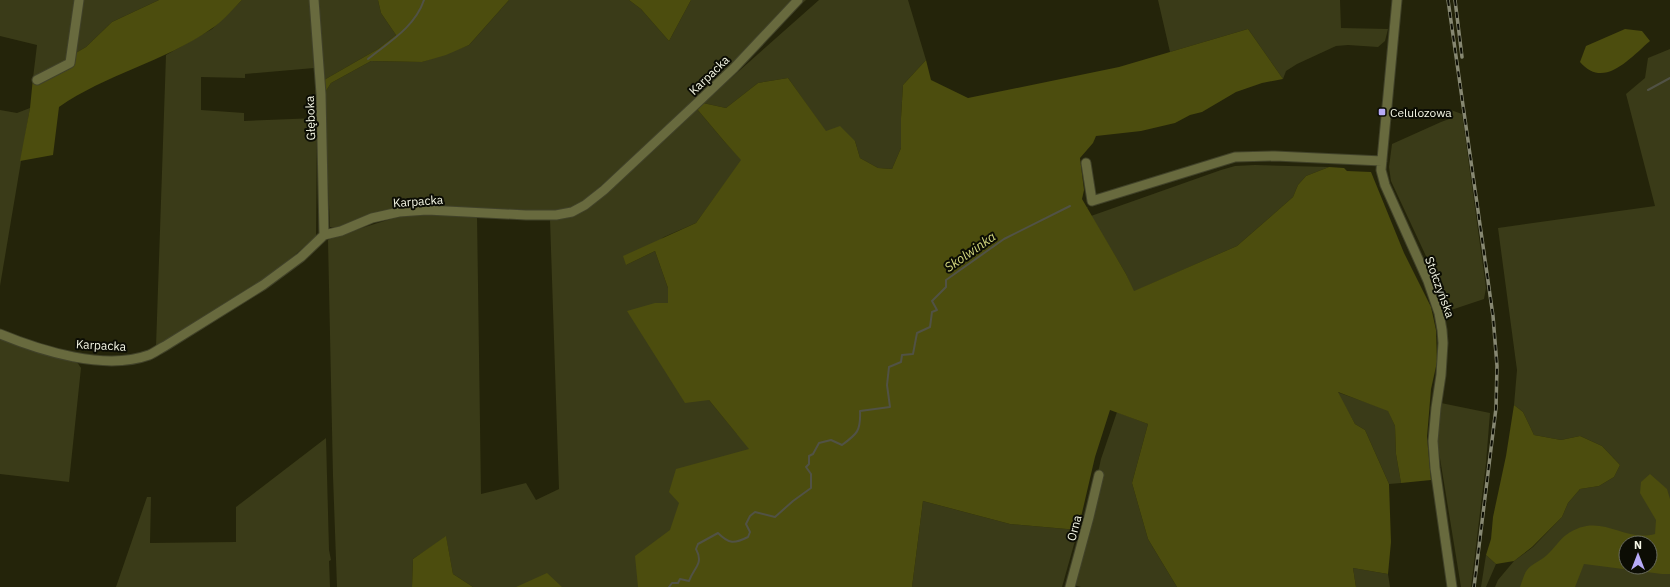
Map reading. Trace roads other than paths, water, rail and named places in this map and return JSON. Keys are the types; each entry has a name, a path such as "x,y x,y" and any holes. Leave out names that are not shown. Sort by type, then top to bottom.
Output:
{"street":[{"path":"37,80 70,63 79,0"},
{"name":"Głęboka","path":"314,0 321,94 324,235"},
{"name":"Karpacka","path":"0,334 42,350 75,357 108,360 132,359 149,355 263,285 301,257 324,235 341,231 372,218 399,212 427,210 454,210 526,215 556,215 572,212 585,205 604,190 645,150 696,104 734,68 798,0"},
{"name":"Stołczyńska","path":"1397,0 1382,174 1385,185 1428,281 1439,313 1442,330 1443,343 1441,375 1433,441 1435,468 1452,587"},
{"path":"1086,163 1092,201 1236,157 1275,156 1382,161"},
{"name":"Orna","path":"1070,587 1099,475"}],"waterway":[{"path":"368,59 393,40 408,26 420,10 424,0"},
{"name":"Skolwinka","path":"1648,90 1670,78"},
{"name":"Skolwinka","path":"669,587 672,583 678,583 680,579 689,581 699,562 696,549 698,544 718,533 725,539 732,542 748,537 750,532 746,524 750,516 755,512 775,517 811,488 811,474 806,467 809,464 809,456 813,454 819,443 831,440 842,445 855,435 859,428 860,411 890,407 887,385 889,367 901,362 902,355 913,354 917,333 930,327 932,312 937,310 932,301 946,287 946,280 1004,239 1070,206"}],"railway":[{"path":"1448,0 1493,316 1497,366 1496,408 1474,587"},
{"path":"1455,0 1462,57"}],"place":[{"name":"Celulozowa","path":"1382,112"}]}
